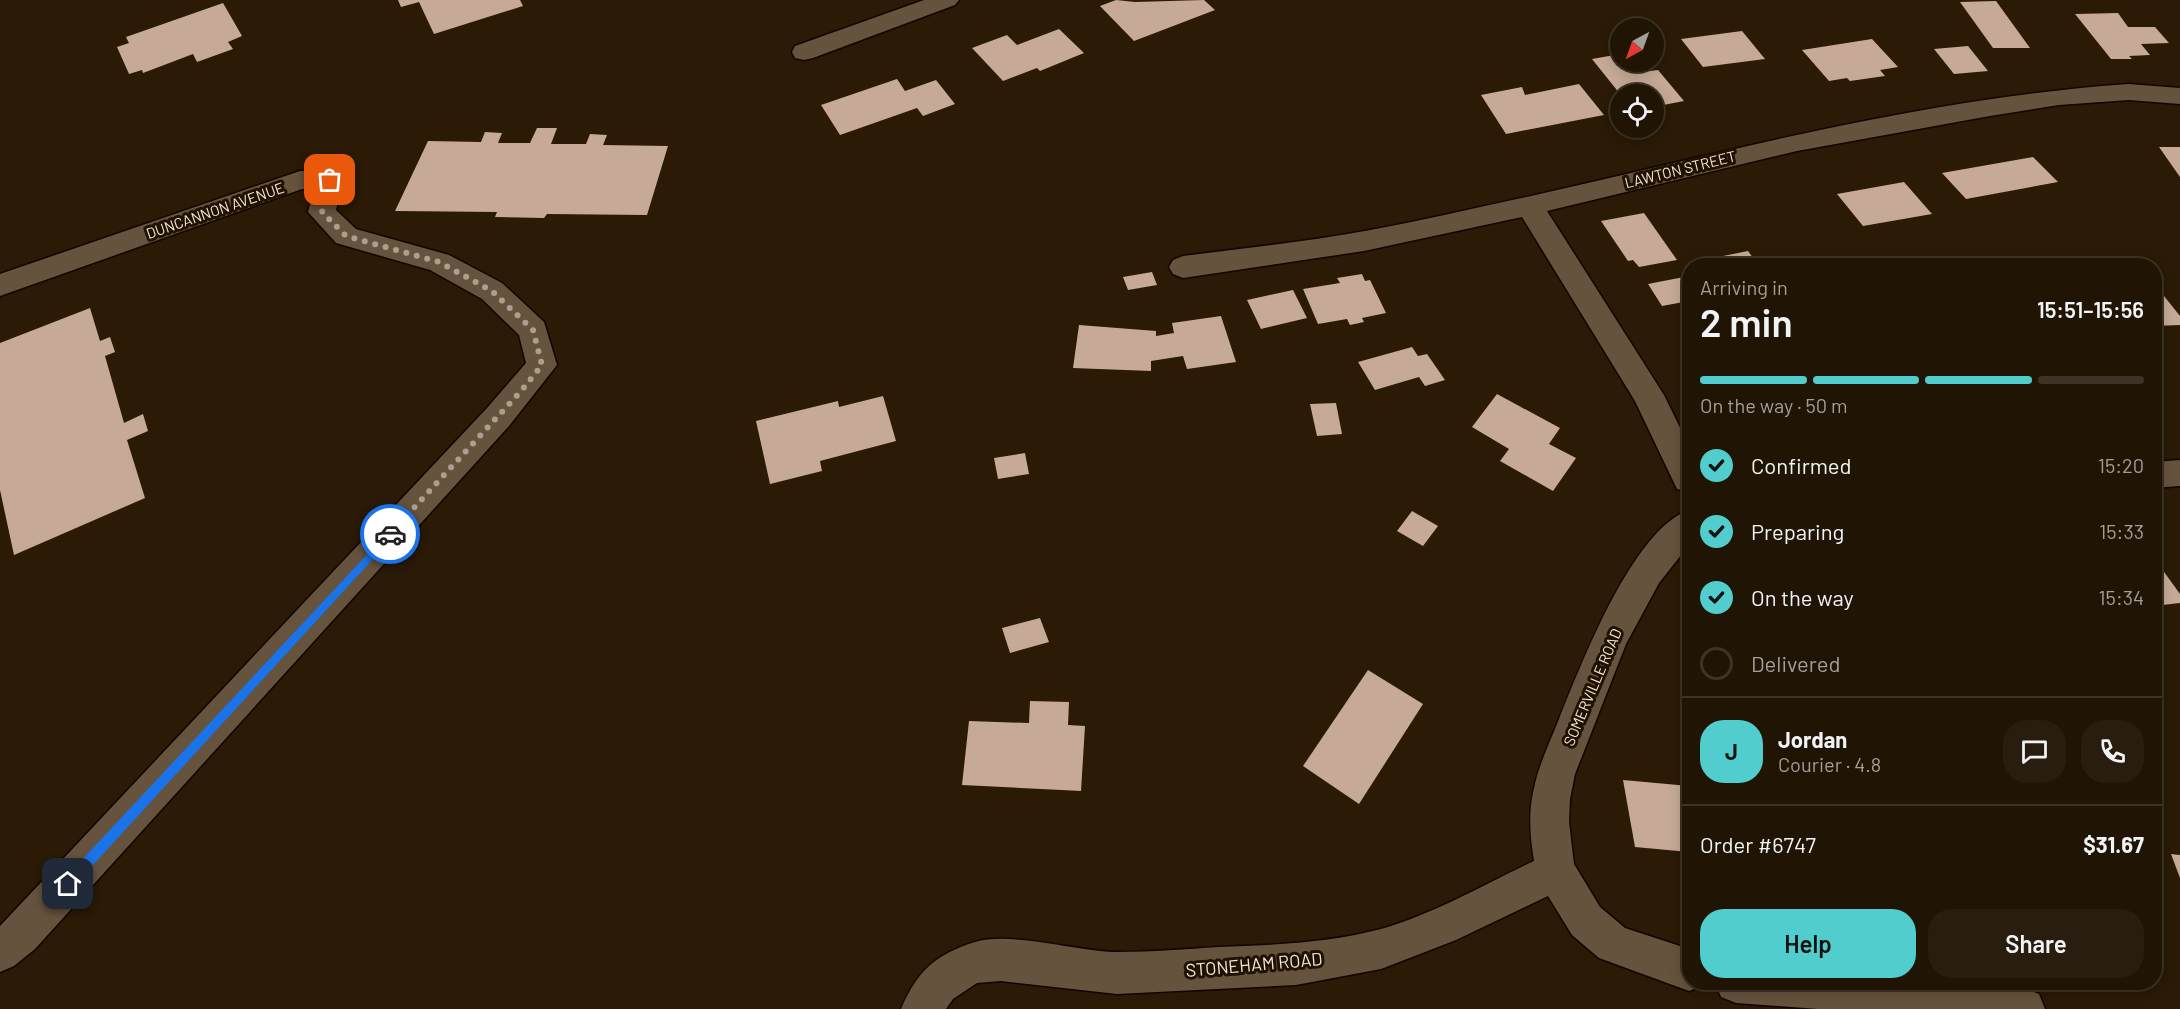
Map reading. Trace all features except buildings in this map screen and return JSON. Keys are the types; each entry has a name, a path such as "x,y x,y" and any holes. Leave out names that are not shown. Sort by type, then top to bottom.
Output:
{"street":[{"path":"804,52 947,0"},
{"name":"LAWTON STREET","path":"1183,267 1364,241 1529,206 1783,145 1990,106 2059,97 2128,93 2180,96"},
{"name":"DUNCANNON AVENUE","path":"0,285 300,180 330,180 322,212 346,236 439,262 492,291 533,330 542,365 498,417 21,935 0,952"},
{"path":"1529,206 1648,395 1682,465"},
{"path":"2162,474 2180,473"},
{"name":"SOMERVILLE ROAD","path":"1556,871 1549,839 1548,800 1556,774 1624,612 1656,559 1682,529"},
{"path":"1556,871 1586,921 1612,944 1682,968"},
{"name":"STONEHAM ROAD","path":"922,1009 938,984 956,970 976,962 1001,960 1117,973 1296,964 1381,949 1442,926 1556,871"},
{"path":"1727,990 1730,1009"},
{"path":"1843,990 1936,997 2024,1009"}],"way so far":[{"path":"330,180 322,212 346,236 439,262 492,291 533,330 542,365 522,390 390,534"}],"route":[{"path":"68,884 390,534"}]}
